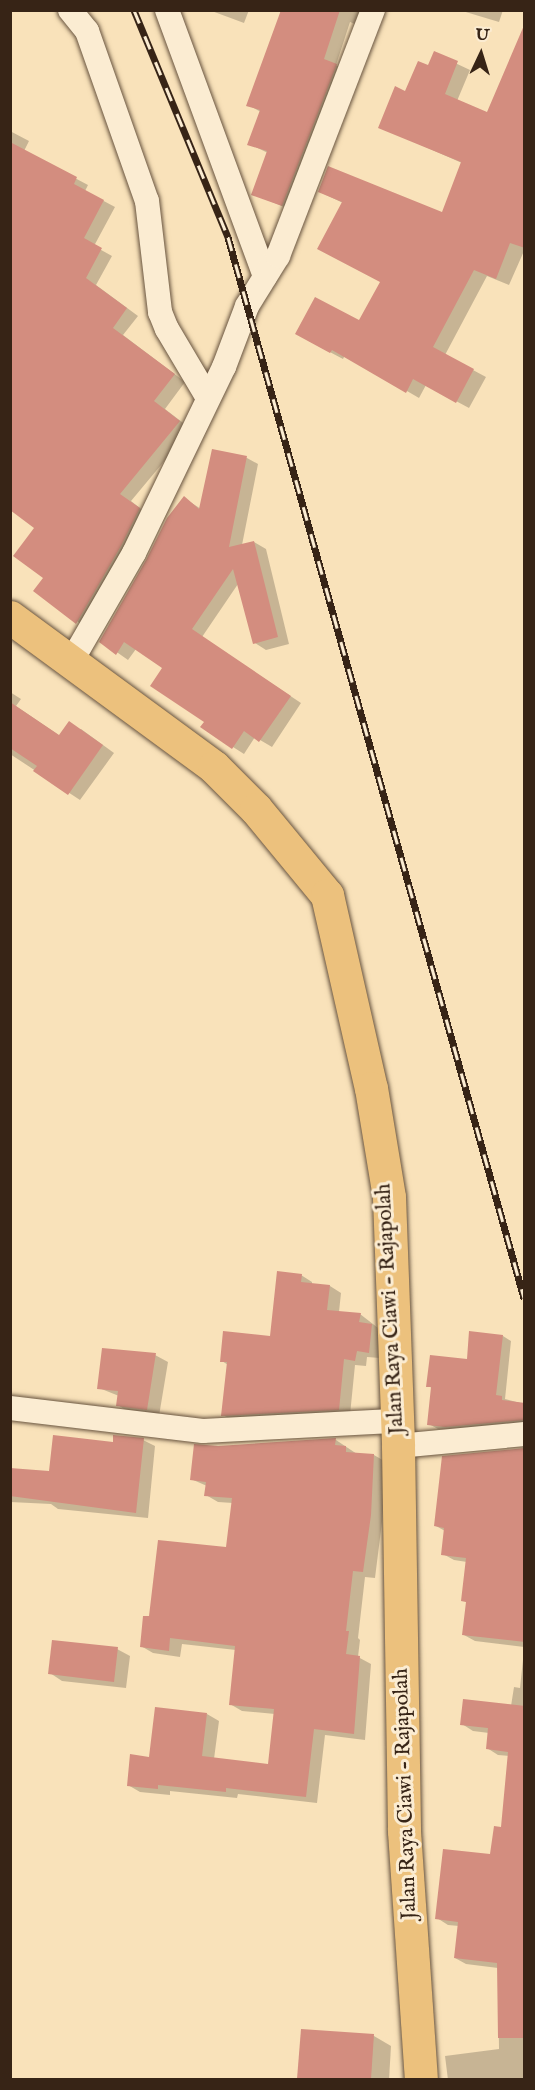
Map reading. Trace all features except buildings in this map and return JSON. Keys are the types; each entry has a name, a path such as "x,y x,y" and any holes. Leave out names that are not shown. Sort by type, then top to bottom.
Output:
{"highway":[{"name":"Jalan Raya Ciawi - Rajapolah","path":"10,617 214,767 256,809 327,895 371,1088 389,1197 397,1434 404,1831 420,2079"}],"street":[{"path":"70,10 87,31 147,201 160,312 208,398"},
{"path":"167,10 265,277"},
{"path":"72,662 134,553 224,367 247,306 278,256 373,10"},
{"path":"10,1408 203,1431 525,1434"}],"railway":[{"path":"134,10 228,237 524,1298"}]}
